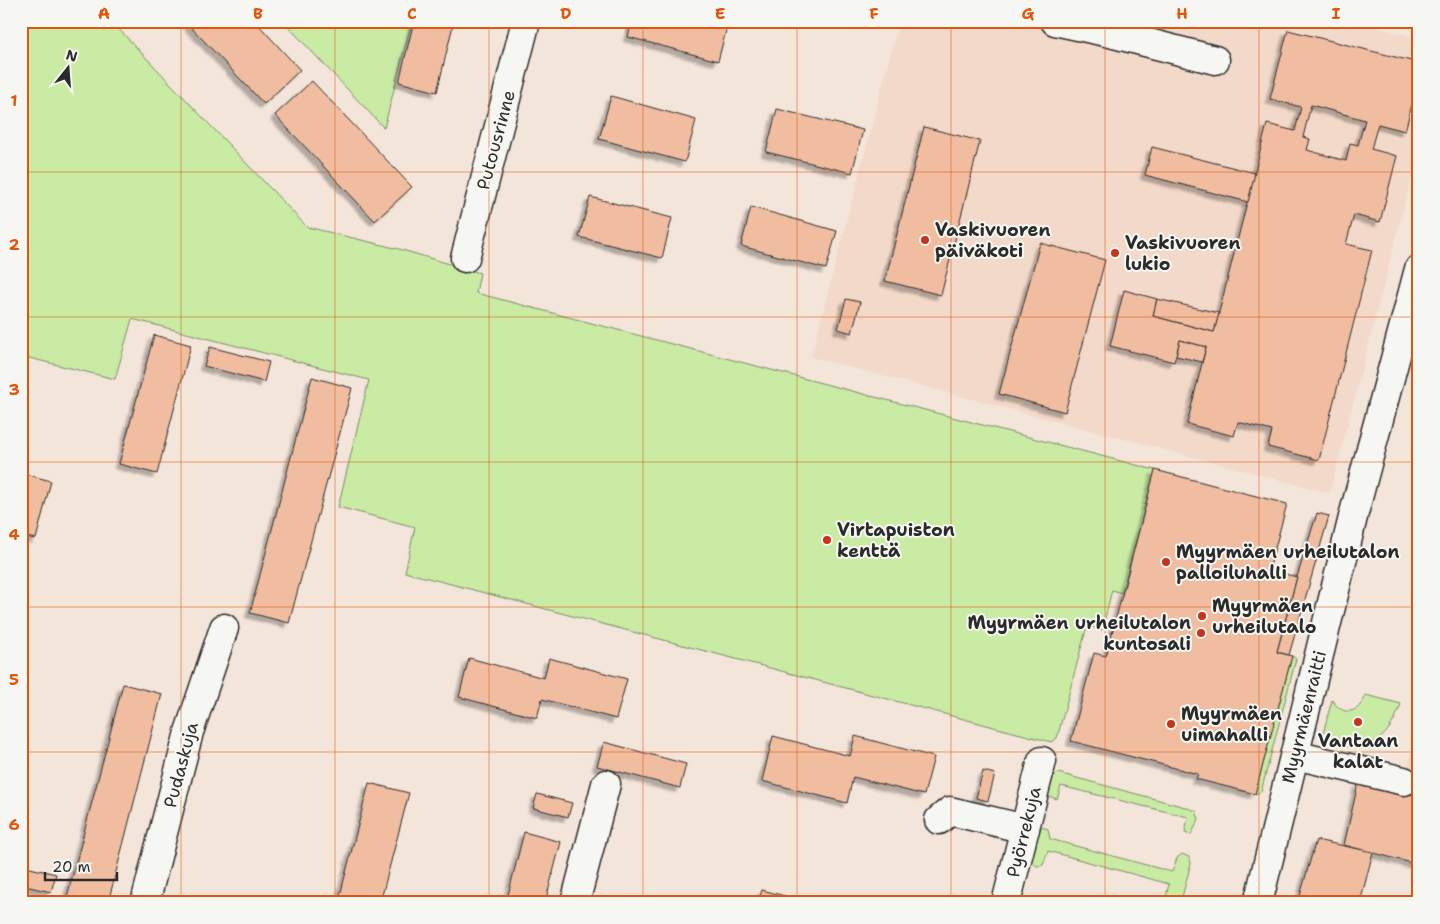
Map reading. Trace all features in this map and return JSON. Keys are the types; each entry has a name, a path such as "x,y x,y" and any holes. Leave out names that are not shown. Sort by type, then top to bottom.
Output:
{"street":[{"name":"Putousrinne","path":"465,258 526,21"},
{"path":"1055,21 1215,60"},
{"name":"Myyrmäenraitti","path":"1258,903 1354,513 1419,269"},
{"name":"Pudaskuja","path":"145,903 189,732 224,628"},
{"path":"1295,755 1404,781"},
{"name":"Pyörrekuja","path":"1006,903 1042,761"},
{"path":"575,903 606,784"},
{"path":"939,820 950,811 1025,829"}],"shaded area":[{"name":"Vaskivuoren lukio","path":"899,21 1354,21 1419,38 1419,148 1330,493 811,357"},
{"path":"1419,719 1419,771 1407,768"}],"green space":[{"path":"21,21 115,21 114,24 307,227 399,249 480,273 476,293 1155,470 1122,593 1112,590 1102,630 1087,626 1057,738 1051,742 405,572 415,527 338,507 369,380 132,319 115,379 21,356"},
{"path":"283,21 412,21 384,128"},
{"path":"1292,656 1296,659 1261,792 1255,794"},
{"path":"1366,695 1401,704 1388,730 1372,744 1361,746 1336,745 1321,741 1332,700 1341,709 1351,711 1359,706"},
{"path":"1058,773 1185,807 1196,811 1199,819 1191,835 1185,833 1188,817 1061,786 1057,799 1045,795 1049,780"},
{"path":"1042,827 1048,829 1050,839 1172,872 1177,858 1182,854 1189,857 1191,863 1181,901 1179,903 1167,903 1165,901 1169,884 1048,851 1043,865 1037,866 1031,862 1037,829"}],"building":[{"path":"185,21 255,21 300,70 264,104"},
{"path":"414,21 454,21 437,92 399,82"},
{"path":"632,21 723,21 728,23 718,61 628,37"},
{"name":"Vaskivuoren lukio","path":"1288,30 1419,63 1419,77 1405,131 1378,124 1371,149 1397,156 1380,222 1354,215 1346,244 1372,250 1319,460 1268,447 1272,431 1238,422 1234,436 1187,424 1206,347 1180,340 1174,362 1110,346 1124,290 1157,299 1153,316 1214,332 1267,124 1295,131 1301,107 1270,99","holes":["1311,105 1365,120 1358,145 1350,143 1346,161 1307,150 1310,139 1303,137"]},
{"path":"312,81 412,187 375,221 275,115"},
{"path":"611,96 696,120 685,162 599,139"},
{"path":"777,109 863,130 852,173 766,152"},
{"name":"Vaskivuoren päiväkoti","path":"924,127 980,141 941,295 885,281"},
{"path":"1152,147 1255,173 1248,202 1145,175"},
{"path":"590,197 672,218 662,258 579,237"},
{"path":"751,207 837,231 826,269 741,246"},
{"path":"1040,243 1105,260 1065,412 999,394"},
{"path":"846,299 860,302 852,333 838,329"},
{"path":"1157,299 1219,313 1214,332 1153,316"},
{"path":"154,335 191,345 157,474 119,464"},
{"path":"1180,340 1206,347 1202,362 1176,356"},
{"path":"210,347 269,362 264,382 204,366"},
{"path":"312,377 352,388 289,623 250,613"},
{"name":"Myyrmäen urheilutalo","path":"1155,470 1287,504 1269,570 1297,577 1277,652 1292,656 1255,794 1196,779 1198,774 1071,741 1094,653 1106,656"},
{"path":"21,473 51,481 36,539 21,536"},
{"path":"1317,513 1329,516 1289,655 1277,652 1297,577"},
{"path":"469,658 544,678 549,658 627,679 616,719 542,699 537,718 459,697"},
{"path":"123,684 162,694 108,903 90,903 67,897"},
{"path":"773,736 850,756 855,736 934,757 924,795 853,777 847,803 762,781"},
{"path":"604,742 686,764 680,788 597,766"},
{"path":"983,771 995,774 988,801 976,798"},
{"path":"369,783 409,793 380,903 338,903"},
{"path":"1358,784 1419,796 1419,865 1344,845"},
{"path":"537,794 572,803 568,817 533,808"},
{"path":"524,832 561,842 545,903 506,903"},
{"path":"1316,840 1373,852 1360,903 1298,903"},
{"path":"21,866 56,874 51,892 21,885"},
{"path":"762,890 804,901 804,903 758,903"}],"place":[{"name":"Vaskivuoren päiväkoti","path":"925,240"},
{"name":"Vaskivuoren lukio","path":"1115,253"},
{"name":"Virtapuiston kenttä","path":"827,540"},
{"name":"Myyrmäen urheilutalon palloiluhalli","path":"1166,562"},
{"name":"Myyrmäen urheilutalo","path":"1202,616"},
{"name":"Myyrmäen urheilutalon kuntosali","path":"1201,633"},
{"name":"Vantaan kalat","path":"1358,722"},
{"name":"Myyrmäen uimahalli","path":"1171,724"}]}
